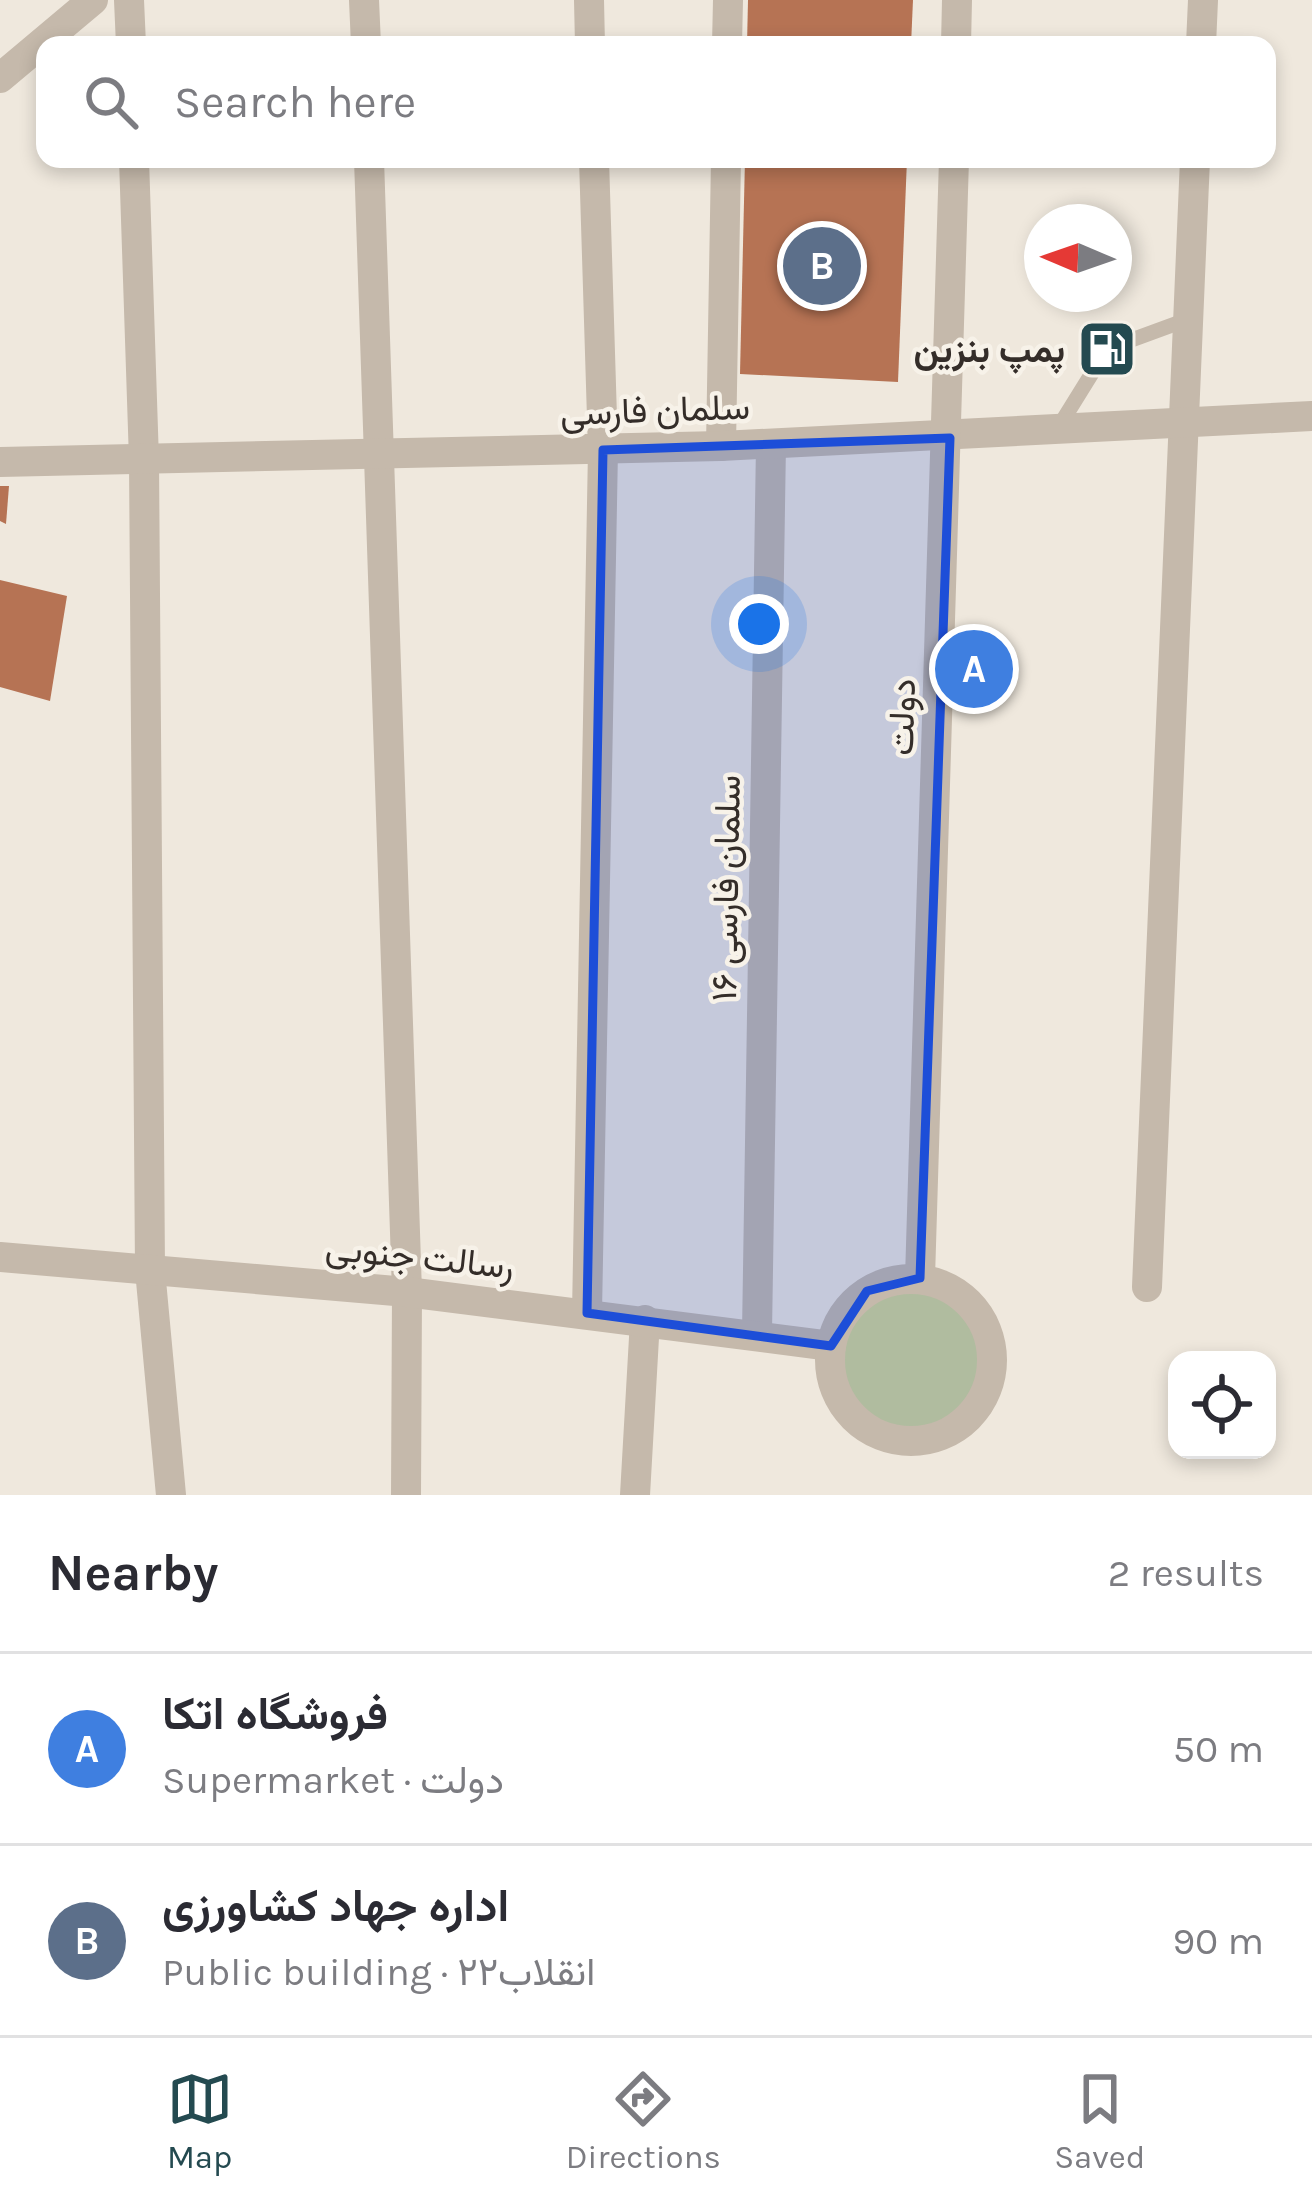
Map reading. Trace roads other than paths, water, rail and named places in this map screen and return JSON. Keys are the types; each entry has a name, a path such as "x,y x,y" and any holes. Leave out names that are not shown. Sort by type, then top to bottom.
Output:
{"street":[{"path":"50,36 93,0"},
{"path":"129,0 130,36"},
{"path":"364,0 366,36"},
{"path":"589,0 590,36"},
{"path":"727,36 728,0"},
{"path":"956,36 957,0"},
{"path":"1202,36 1204,0"},
{"path":"0,78 36,48"},
{"path":"134,168 143,460 150,1270 171,1495"},
{"path":"369,168 406,1292 406,1495"},
{"path":"587,1313 603,450 594,168"},
{"path":"721,446 726,168"},
{"name":"دولت","path":"920,1279 950,438 954,168"},
{"path":"1148,1287 1180,424 1194,168"},
{"name":"سلمان فارسی","path":"0,462 379,458 950,438 1312,416"},
{"name":"سلمان فارسی ۱۶","path":"757,1333 771,444"},
{"name":"رسالت جنوبی","path":"0,1257 406,1292 832,1346"},
{"path":"920,1279 946,1286 967,1301 992,1347 992,1374 967,1420 920,1442 869,1431 848,1413 834,1389 832,1346 846,1310 867,1291 892,1280 920,1279"},
{"path":"635,1495 645,1320"}],"lane":[{"path":"1056,432 1107,349 1186,320"}],"place":[{"name":"اداره جهاد کشاورزی","path":"822,266"},
{"name":"پمپ بنزین","path":"1107,349"},
{"name":"فروشگاه اتکا","path":"974,669"}]}
